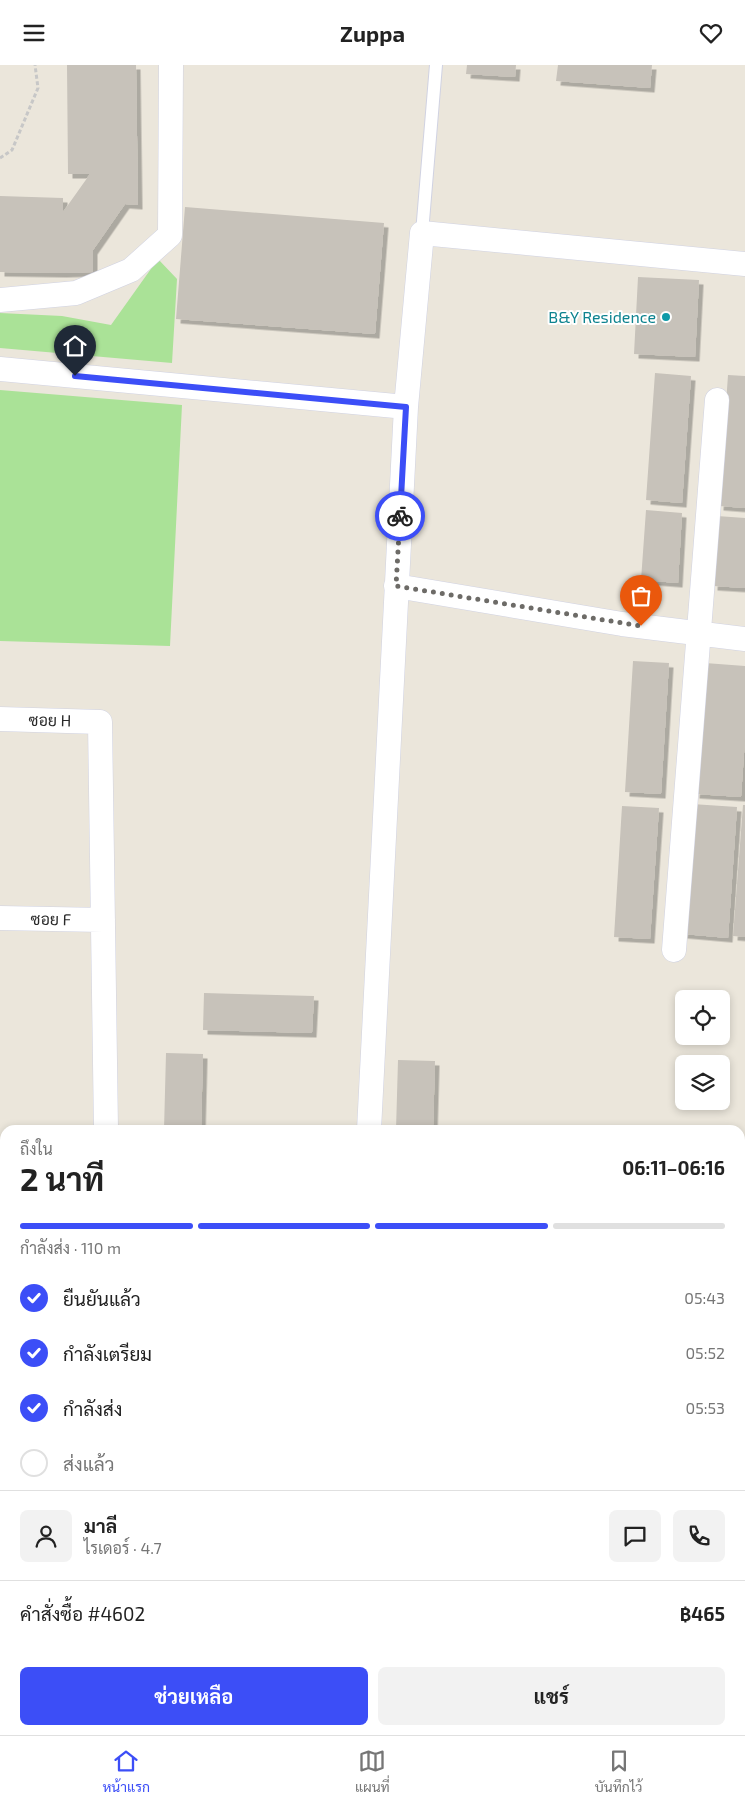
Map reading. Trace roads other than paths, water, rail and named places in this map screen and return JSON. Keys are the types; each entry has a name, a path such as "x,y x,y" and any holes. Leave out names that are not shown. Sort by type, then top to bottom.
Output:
{"street":[{"path":"0,299 76,293 131,270 170,235 171,65"},
{"path":"369,1125 406,407 422,233 745,264"},
{"path":"0,369 406,407"},
{"path":"674,950 717,400"},
{"path":"396,586 622,624 745,639"},
{"name":"ซอย H","path":"0,719 100,722 103,920"},
{"name":"ซอย F","path":"0,918 103,920"},
{"path":"103,920 106,1125"}],"lane":[{"path":"422,233 436,65"}],"place":[{"name":"B&Y Residence","path":"666,317"}]}
